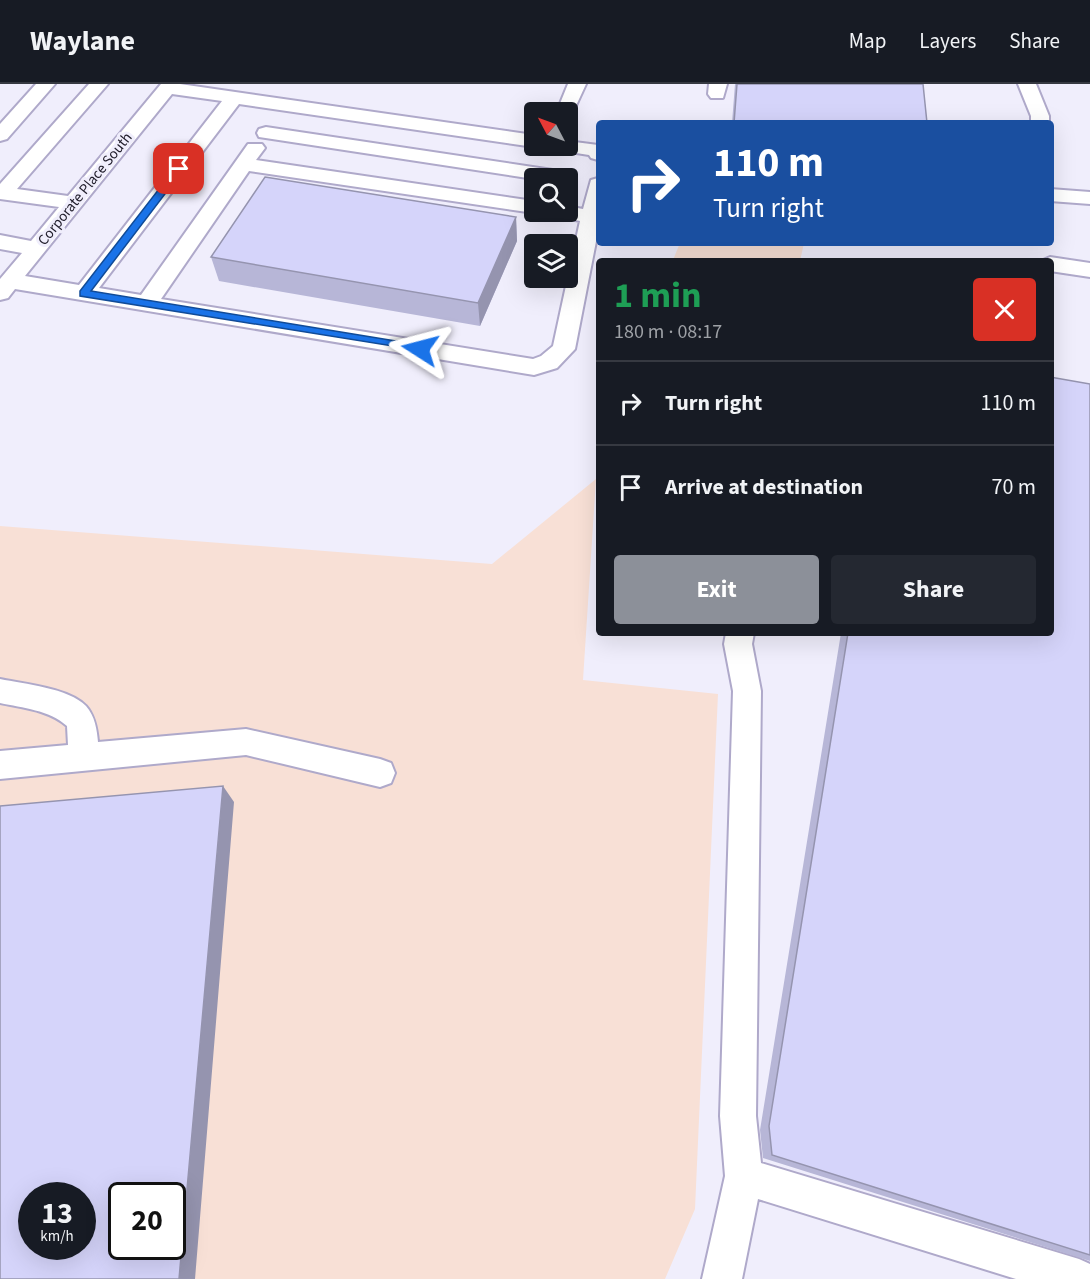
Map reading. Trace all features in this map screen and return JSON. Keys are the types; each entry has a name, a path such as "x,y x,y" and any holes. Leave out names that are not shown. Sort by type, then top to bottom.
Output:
{"street":[{"path":"3,128 46,84"},
{"path":"1,193 99,84"},
{"path":"570,102 577,84"},
{"path":"1027,84 1040,120"},
{"path":"169,86 234,98 524,140"},
{"name":"Corporate Place South","path":"5,287 169,86"},
{"path":"84,293 234,98"},
{"path":"147,304 285,105"},
{"path":"412,189 444,128"},
{"path":"266,133 524,172"},
{"path":"578,148 596,150"},
{"path":"244,164 524,206"},
{"path":"578,180 596,183"},
{"path":"1,193 73,203"},
{"path":"5,287 84,293 534,367 549,362 564,349 596,194"},
{"path":"1054,195 1090,198"},
{"path":"578,214 592,216"},
{"path":"0,242 36,249"},
{"path":"1054,265 1090,270"},
{"path":"722,1279 744,1176 738,1116 747,691 738,644 739,636"},
{"path":"0,691 60,704 73,712 81,722 84,757"},
{"path":"0,765 246,741 380,773"},
{"path":"744,1176 1079,1279"}],"shaded area":[{"path":"679,246 803,246 801,258 674,258"},
{"path":"596,479 583,680 718,694 695,1209 665,1279 0,1279 0,526 492,564"}],"building":[{"path":"737,84 923,84 927,120 734,120"},
{"path":"265,177 516,217 478,303 211,257"},
{"path":"1054,378 1090,384 1090,1255 772,1155 769,1126 848,636 1054,636"},
{"path":"223,786 186,1201 186,1182 108,1182 108,1260 181,1260 179,1279 0,1279 0,806"}],"route":[{"path":"179,169 84,293 420,349"}]}
